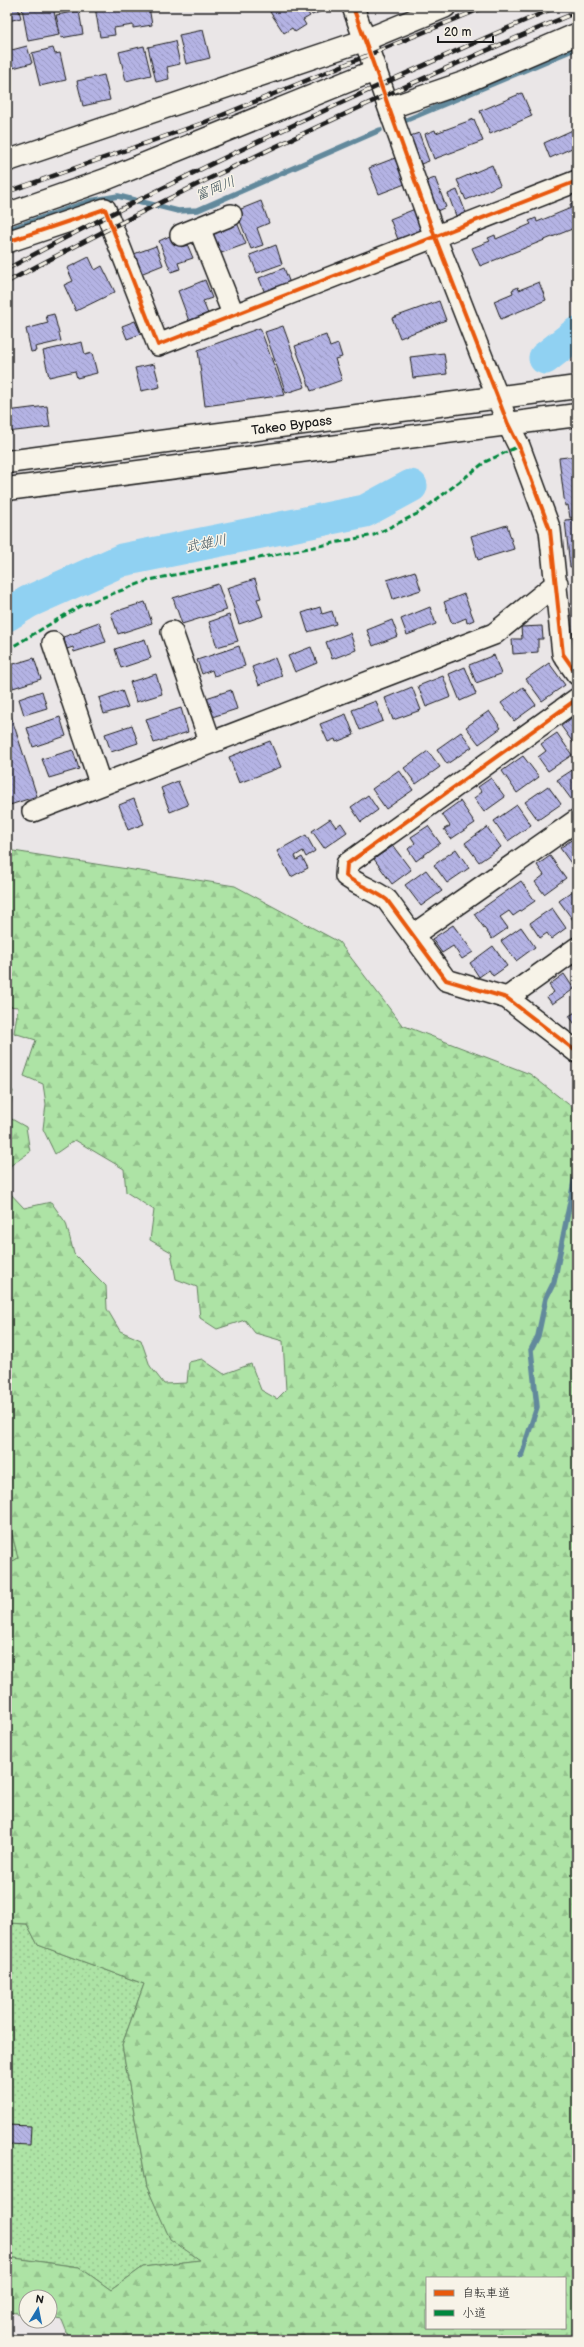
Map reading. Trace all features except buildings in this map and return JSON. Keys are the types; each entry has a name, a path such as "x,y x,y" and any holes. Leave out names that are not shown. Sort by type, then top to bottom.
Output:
{"highway":[{"name":"Takeo Bypass","path":"7,462 577,387"},
{"path":"7,489 577,415"}],"street":[{"path":"353,7 435,237 508,424 519,446 550,530 557,583 563,654 577,674"},
{"path":"7,160 365,40 445,7"},
{"path":"390,108 465,82 577,34"},
{"path":"7,214 104,180 376,70"},
{"path":"7,242 105,209 158,345 577,181"},
{"path":"231,216 190,231 234,316"},
{"path":"33,811 100,783 494,634 557,583"},
{"path":"172,632 210,741"},
{"path":"53,643 100,783"},
{"path":"577,699 347,864 346,876 387,900 446,980 507,998 577,1052"},
{"path":"413,936 577,820"},
{"path":"507,998 577,948"}],"green space":[{"path":"7,850 235,886 339,942 402,1025 530,1074 577,1111 577,2340 70,2340 62,2320 58,2319 58,2289 18,2289 18,2313 7,2312 7,2257 79,2267 111,2290 143,2267 200,2260 170,2239 147,2187 122,2045 144,1984 38,1945 27,1924 7,1923 7,1565 18,1558 7,1514 7,1085 13,1091 8,1117 26,1127 30,1152 10,1166 8,1191 24,1208 51,1202 66,1223 74,1254 106,1286 107,1309 120,1331 141,1340 150,1366 164,1384 187,1383 189,1362 202,1359 224,1374 251,1364 261,1390 277,1399 286,1390 283,1341 255,1333 245,1320 217,1329 200,1318 197,1287 176,1279 171,1252 150,1240 154,1210 126,1192 124,1169 75,1140 55,1154 43,1129 46,1104 43,1084 24,1076 36,1040 14,1033 18,1007 7,1006"},
{"path":"7,1514 18,1558 7,1565"},
{"path":"7,1923 27,1924 38,1945 144,1984 122,2045 147,2187 170,2238 201,2260 143,2267 111,2290 79,2267 7,2257"}],"waterway":[{"name":"富岡川","path":"404,121 577,48"},
{"name":"富岡川","path":"7,230 90,201 118,196 178,211 198,210 380,130"},
{"name":"武雄川","path":"545,358 577,333"},
{"name":"武雄川","path":"7,615 28,602 122,560 365,511 411,486"},
{"path":"521,1456 537,1407 531,1350 538,1336 546,1298 554,1282 576,1172"}],"railway":[{"path":"7,192 203,123 485,7"},
{"path":"7,269 74,233 278,132 417,68 556,7"},
{"path":"7,282 147,209 289,140 432,74 577,12"}],"marked path":[{"path":"7,650 80,606 149,580 374,535 419,513 485,462 519,446"}],"cycle path":[{"path":"353,7 435,237 508,424 519,446 550,530 563,654 577,674"},
{"path":"7,242 105,209 158,345 577,181"},
{"path":"577,699 347,864 346,876 387,900 446,980 507,998 577,1052"}]}
